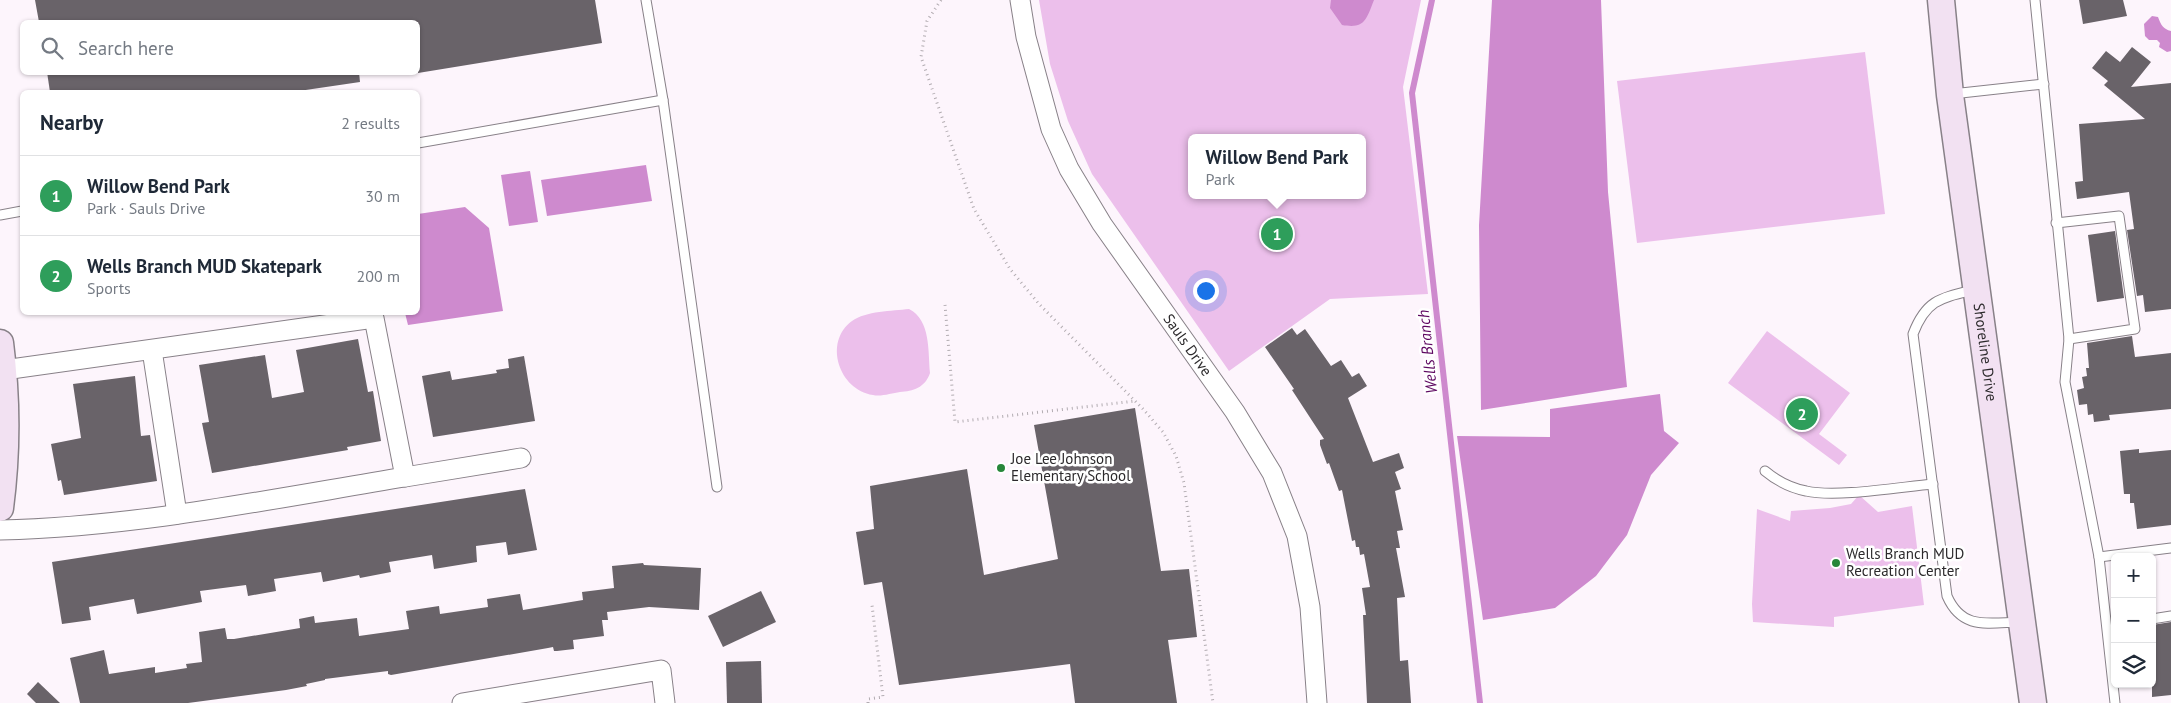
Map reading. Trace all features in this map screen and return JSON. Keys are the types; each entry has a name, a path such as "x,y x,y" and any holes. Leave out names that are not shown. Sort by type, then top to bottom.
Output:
{"street":[{"name":"Sauls Drive","path":"1020,0 1026,37 1051,129 1069,169 1102,224 1235,412 1272,472 1297,536 1310,607 1317,703"},
{"name":"Shoreline Drive","path":"1941,0 1950,95 2033,703"},
{"path":"2,370 374,318 405,477"},
{"path":"0,343 5,467 0,508"},
{"path":"152,350 177,514"},
{"path":"0,530 58,528 177,514 521,458"},
{"path":"462,703 661,670 665,703"}],"lane":[{"path":"646,0 663,100 718,487"},
{"path":"2035,0 2056,223 2070,339 2065,382 2111,627"},
{"path":"1950,95 2044,84"},
{"path":"420,143 663,100"},
{"path":"0,215 20,211"},
{"path":"2056,223 2119,216 2135,329 2070,339"},
{"path":"1976,290 1941,298 1931,304 1918,322 1913,334 1947,596 1954,609 1976,623 2022,622"},
{"path":"1765,471 1778,481 1807,492 1832,493 1933,484"},
{"path":"2098,557 2171,548"},
{"path":"2156,618 2171,616"},
{"path":"2112,643 2115,703"}],"path":[{"path":"941,0 927,22 920,57 974,209 1010,269 1039,304 1163,432 1176,456 1184,483 1213,703"},
{"path":"946,305 955,422 1135,401"},
{"path":"868,703 868,700 883,697 872,605"}],"shaded area":[{"path":"1039,0 1421,0 1403,87 1428,294 1330,299 1229,371 1092,174 1068,121 1050,64"},
{"path":"1331,0 1374,0 1364,22 1356,26 1350,26 1342,25 1330,8"},
{"path":"1492,0 1601,0 1608,192 1627,387 1481,410 1479,225"},
{"path":"2152,16 2158,17 2163,26 2171,31 2171,51 2167,52 2159,47 2160,43 2157,40 2149,40 2145,36 2144,24"},
{"path":"1865,52 1885,214 1637,243 1617,81"},
{"path":"646,165 652,201 547,216 541,180"},
{"path":"530,171 538,222 509,226 501,175"},
{"path":"465,207 489,228 503,311 408,325 406,315 420,315 420,214"},
{"path":"909,309 916,314 925,329 929,356 930,373 928,378 918,388 909,391 879,396 861,391 851,384 839,364 838,341 843,330 852,321 864,315"},
{"path":"1767,331 1850,393 1819,434 1847,455 1839,465 1728,383"},
{"path":"1660,394 1664,431 1679,443 1651,475 1627,535 1596,576 1555,608 1483,620 1457,436 1550,437 1550,409"},
{"name":"Wells Branch MUD Recreation Center","path":"1859,495 1878,512 1912,506 1924,605 1834,617 1834,627 1753,622 1752,604 1757,509 1790,521 1791,511 1830,508 1851,504"}],"building":[{"path":"35,0 595,0 602,43 420,73 420,20 39,20"},
{"path":"2079,0 2123,0 2127,16 2083,24"},
{"path":"2132,47 2151,62 2131,87 2171,83 2171,309 2145,312 2143,295 2137,296 2127,230 2134,229 2129,192 2077,199 2075,182 2083,181 2079,124 2145,119 2104,85 2108,81 2092,68 2106,51 2120,62"},
{"path":"47,75 359,75 360,82 306,90 50,90"},
{"path":"2115,231 2124,298 2097,302 2088,235"},
{"path":"1292,328 1297,335 1305,329 1331,366 1341,360 1352,377 1359,373 1367,386 1348,398 1373,462 1399,453 1404,468 1395,472 1401,489 1395,491 1403,530 1397,531 1400,548 1396,548 1405,597 1397,598 1400,661 1408,660 1411,703 1367,703 1363,615 1366,615 1362,588 1370,587 1364,554 1360,555 1359,547 1356,547 1355,540 1352,541 1342,490 1339,491 1320,445 1320,440 1324,439 1292,390 1294,389 1265,347"},
{"path":"2132,336 2135,357 2171,353 2171,409 2109,415 2110,420 2094,422 2093,414 2088,415 2087,404 2079,405 2077,390 2084,388 2082,377 2087,376 2086,368 2089,368 2087,343"},
{"path":"358,339 368,392 373,391 381,441 347,447 348,450 212,473 202,423 209,422 199,365 265,355 272,398 304,392 296,350"},
{"path":"524,356 535,421 433,437 422,376 450,371 452,380 497,373 496,370 509,368 508,359"},
{"path":"135,376 141,436 150,435 157,481 64,495 61,480 58,481 51,444 81,438 73,384"},
{"path":"1135,408 1161,571 1189,569 1197,637 1168,640 1177,703 1075,703 1070,664 899,685 882,582 864,585 856,532 874,529 870,486 967,469 984,575 1058,559 1034,425"},
{"path":"2139,449 2139,453 2171,450 2171,525 2137,529 2134,503 2130,503 2130,494 2124,494 2120,451"},
{"path":"525,489 537,550 508,555 506,542 476,546 477,562 434,569 432,555 389,562 391,572 360,578 359,575 323,582 321,572 274,579 276,591 248,596 246,585 200,591 202,602 137,614 134,599 89,607 91,620 62,624 52,562"},
{"path":"643,563 644,565 701,568 699,610 649,607 607,612 608,620 602,620 604,636 573,640 574,649 554,651 553,647 391,675 388,674 388,671 325,679 306,684 307,686 286,690 188,703 80,703 70,658 104,650 109,674 155,667 155,673 187,668 186,664 202,662 199,632 225,628 227,639 234,639 300,628 299,619 314,616 315,623 357,618 359,636 409,629 406,611 439,606 440,614 488,607 487,599 520,594 523,610 583,600 582,592 614,588 612,566"},
{"path":"761,591 776,622 723,647 708,616"},
{"path":"2171,622 2171,695 2152,697 2152,688 2156,688 2156,624"},
{"path":"761,661 762,703 727,703 726,662"},
{"path":"38,682 60,703 36,703 27,694"}],"waterway":[{"name":"Wells Branch","path":"1432,0 1412,93 1480,703"}],"place":[{"name":"Willow Bend Park","path":"1277,234"},
{"name":"Wells Branch MUD Skatepark","path":"1802,414"},
{"name":"Joe Lee Johnson Elementary School","path":"1001,468"},
{"name":"Wells Branch MUD Recreation Center","path":"1836,563"}]}
